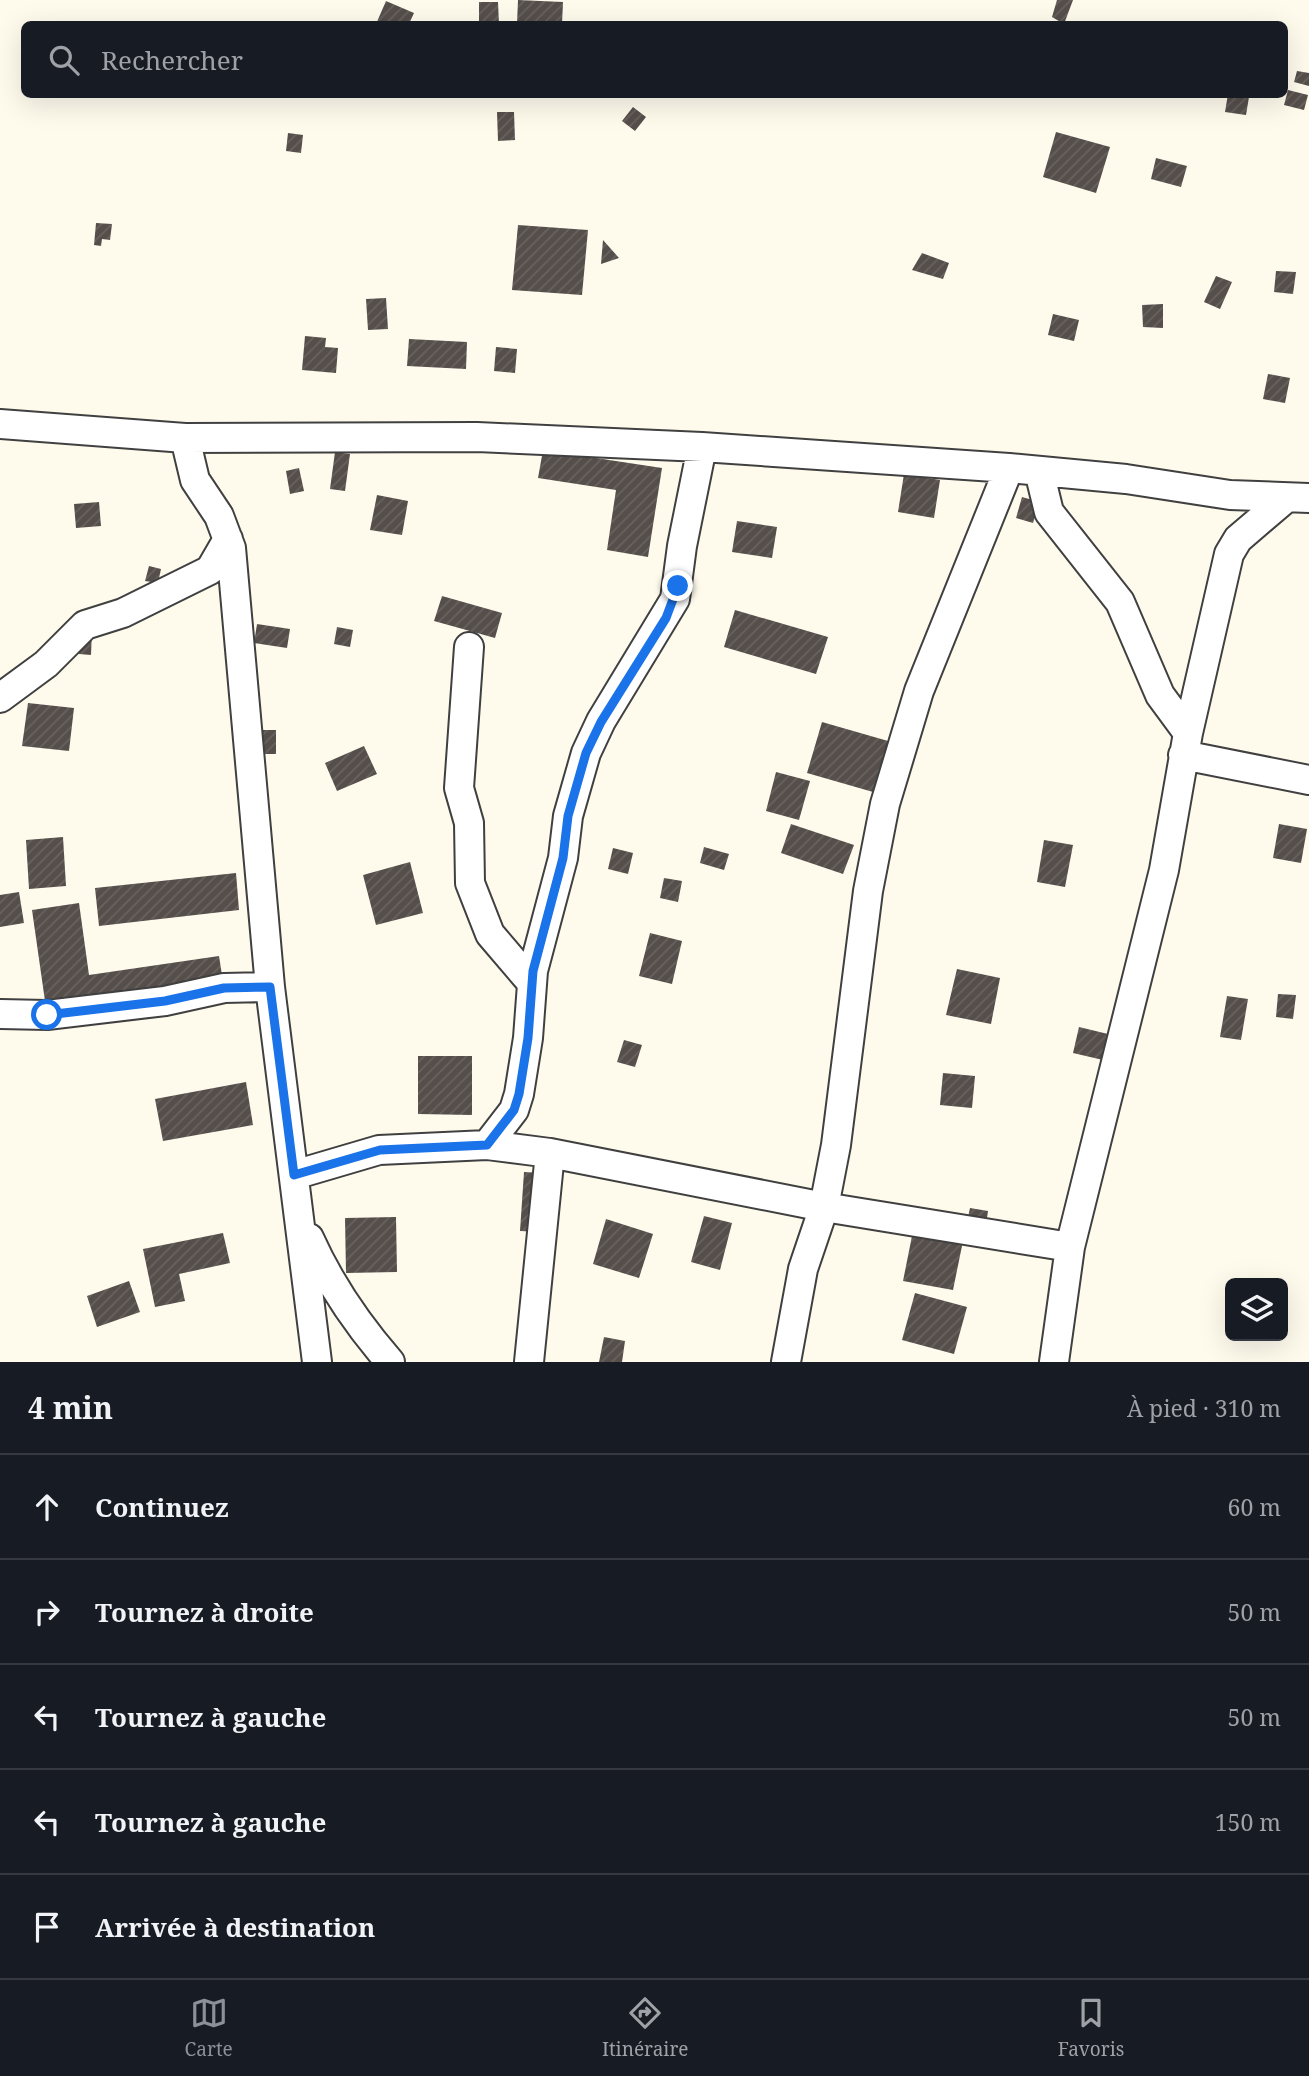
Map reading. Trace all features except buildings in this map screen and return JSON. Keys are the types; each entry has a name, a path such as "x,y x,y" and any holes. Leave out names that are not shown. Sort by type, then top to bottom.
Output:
{"street":[{"path":"0,424 185,438 477,437 702,447 1009,468 1230,495 1298,498"},
{"path":"185,438 195,480 219,516 228,539 236,580 270,987 317,1362"},
{"path":"487,1145 514,1110 519,1094 528,1038 531,982 563,858 568,816 586,753 601,722 675,600 682,546 702,447"},
{"path":"786,1362 803,1269 824,1208 843,1105 868,891 886,804 919,691 1009,468"},
{"path":"1039,471 1049,512 1120,602 1160,695 1185,744 1309,780"},
{"path":"1054,1362 1070,1247 1164,870 1185,744 1229,554 1238,539 1298,498"},
{"path":"0,698 46,664 85,625 123,613 210,570 228,539"},
{"path":"469,647 459,788 469,823 470,883 489,934 531,982"},
{"path":"0,1014 47,1015 165,1001 224,988 270,987"},
{"path":"294,1175 380,1150 487,1145 550,1153 824,1208 1070,1247"},
{"path":"529,1362 550,1153"},
{"path":"298,1213 334,1287 358,1324 390,1362"}],"route":[{"path":"47,1015 165,1001 224,988 270,987 294,1175 380,1150 487,1145 506,1123 519,1094 528,1038 533,971 563,858 568,816 586,753 601,722 666,618 675,600 678,586"}]}
